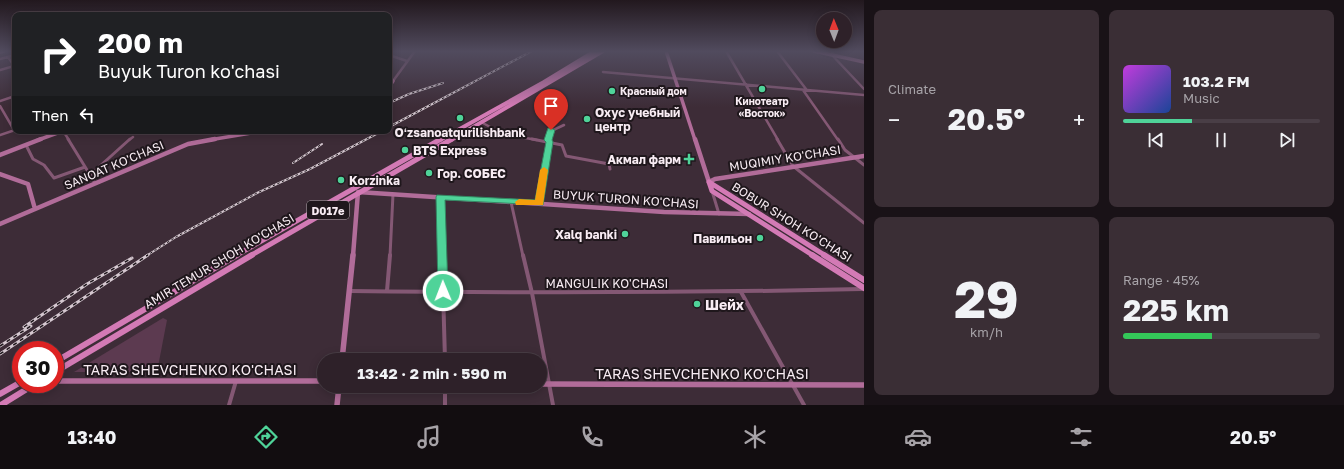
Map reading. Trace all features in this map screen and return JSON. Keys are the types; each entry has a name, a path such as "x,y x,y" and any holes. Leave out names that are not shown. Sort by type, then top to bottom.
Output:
{"main road":[{"name":"AMIR TEMUR SHOH KO'CHASI","path":"64,367 356,190 481,122 566,70"},
{"name":"AMIR TEMUR SHOH KO'CHASI","path":"64,357 569,70"},
{"path":"709,182 712,191"},
{"name":"BOBUR SHOH KO'CHASI","path":"709,182 864,280"},
{"name":"BOBUR SHOH KO'CHASI","path":"712,191 864,289"},
{"path":"0,394 12,387"},
{"path":"0,405 20,393"}],"street":[{"path":"393,81 401,70"},
{"path":"673,70 709,182"},
{"path":"736,70 793,166 864,223"},
{"path":"791,70 845,150 864,165"},
{"path":"846,70 864,89"},
{"path":"603,72 864,95"},
{"path":"0,101 12,97"},
{"path":"0,106 12,125"},
{"path":"481,122 503,134 550,142 563,146 566,156 609,164 610,169"},
{"path":"540,203 539,196 551,130 564,125"},
{"path":"0,135 12,131"},
{"path":"0,155 55,134"},
{"path":"65,134 95,183"},
{"name":"SANOAT KO'CHASI","path":"0,224 188,144 246,134"},
{"path":"90,175 133,137"},
{"path":"26,145 33,159 44,165 54,178 85,167"},
{"name":"MUQIMIY KO'CHASI","path":"709,182 715,179 864,156"},
{"path":"0,174 28,184 35,209"},
{"path":"343,353 350,291 356,190"},
{"name":"BUYUK TURON KO'CHASI","path":"356,190 511,202 719,214 749,214"},
{"path":"712,191 719,214"},
{"path":"387,291 392,233 393,194"},
{"path":"440,197 444,353"},
{"path":"511,202 532,293 553,405"},
{"name":"MANGULIK KO'CHASI","path":"350,291 532,293 741,292 864,289"},
{"path":"741,292 804,405"},
{"name":"TARAS SHEVCHENKO KO'CHASI","path":"64,381 317,381"},
{"path":"229,405 236,381"},
{"name":"TARAS SHEVCHENKO KO'CHASI","path":"549,384 793,386 864,385"},
{"path":"337,405 338,393"},
{"path":"445,393 445,405"}],"shaded area":[{"path":"163,318 167,320 157,372 74,372"}],"railway":[{"path":"392,125 496,70"},
{"path":"392,102 409,94 443,83"},
{"path":"146,256 176,237 257,193 310,169 376,134"},
{"path":"293,163 322,144"},
{"path":"0,354 148,255"},
{"path":"24,327 87,284 132,258"},
{"path":"0,346 31,326"}],"slow traffic":[{"path":"519,202 540,203 539,196 544,170"}],"place":[{"name":"Кинотеатр «Восток»","path":"762,89"},
{"name":"Красный дом","path":"612,91"},
{"name":"Oʻzsanoatqurilishbank","path":"460,118"},
{"name":"Охус учебный центр","path":"587,119"},
{"name":"BTS Express","path":"405,150"},
{"name":"Акмал фарм","path":"689,159"},
{"name":"Гор. СОБЕС","path":"429,173"},
{"name":"Korzinka","path":"341,180"},
{"name":"Xalq banki","path":"625,234"},
{"name":"Павильон","path":"760,238"},
{"name":"Шейх","path":"697,304"}],"route":[{"path":"443,291 440,197 540,203 539,196 550,142 548,140 549,132 551,130"}]}
